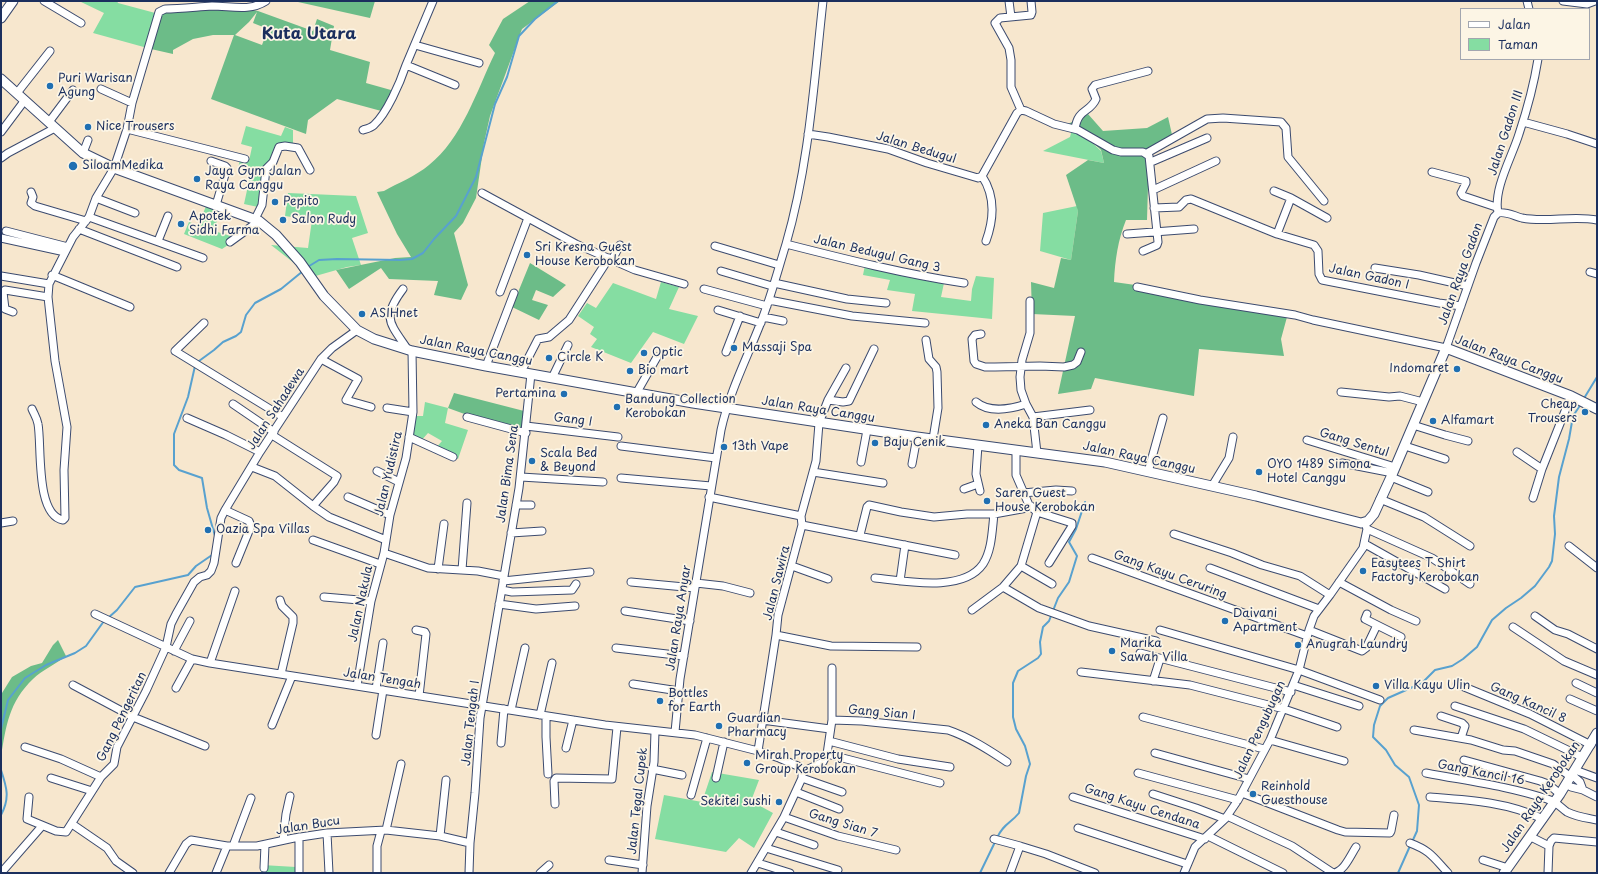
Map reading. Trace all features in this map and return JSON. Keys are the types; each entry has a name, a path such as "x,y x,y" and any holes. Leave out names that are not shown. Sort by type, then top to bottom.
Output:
{"main road":[{"path":"1,18 13,1"},
{"name":"Jalan Raya Canggu","path":"1,79 83,153 114,168 257,220 276,236 300,262 324,296 357,330 374,339 410,350 486,366 819,423 1105,462 1298,506 1366,526 1405,446 1446,348 1571,396 1597,408"},
{"name":"Jalan Raya Kerobokan","path":"1506,871 1535,839 1540,818 1571,776 1579,756 1593,744 1597,733"}],"street":[{"path":"44,1 81,23"},
{"path":"32,409 40,435 43,491 52,513 59,519 63,520 66,518 64,470 67,427 55,361 48,297 49,284 52,276 66,249 87,219 96,198 114,168 127,128 132,103 158,14 161,10 212,6 249,8 266,1"},
{"path":"363,130 373,126 378,120 400,82 433,1"},
{"path":"726,407 762,320 786,244 802,173 808,134 823,1"},
{"path":"1009,1 1011,17"},
{"path":"1021,110 1012,90 1009,48 995,23 1000,18 1031,15 1031,1"},
{"path":"1563,1 1587,4 1596,2"},
{"path":"415,44 479,63"},
{"path":"17,93 50,51"},
{"name":"Jalan Gadon III","path":"1497,210 1500,187 1523,122 1538,60"},
{"path":"406,66 455,85"},
{"path":"1075,129 1076,121 1080,114 1095,102 1096,99 1092,91 1095,85 1148,71"},
{"path":"1,158 52,125 73,90"},
{"path":"101,90 132,103"},
{"path":"1,132 25,100"},
{"path":"1021,110 1054,124 1075,129 1087,134 1113,150 1147,153 1207,119 1223,118 1281,122 1286,128 1288,157 1324,201"},
{"path":"986,241 992,221 993,210 991,195 982,176 1014,117 1021,110"},
{"path":"1523,122 1568,134 1597,144"},
{"path":"127,128 245,159"},
{"name":"Jalan Bedugul","path":"808,134 888,149 973,177 978,178 982,176"},
{"path":"1151,162 1207,138"},
{"path":"83,153 88,140"},
{"path":"230,242 257,220 262,205 266,169 274,162 279,147 285,146 298,148 310,170"},
{"path":"1143,251 1157,245 1151,162 1147,153"},
{"path":"211,161 225,166 226,168 216,205"},
{"path":"1152,190 1216,161"},
{"path":"1432,172 1466,181 1461,194 1463,196 1497,210"},
{"path":"1274,191 1291,198 1327,218"},
{"path":"31,192 33,196 32,203 35,206 87,219 158,241 203,258"},
{"path":"482,193 576,244 655,277 684,284"},
{"path":"96,198 135,213"},
{"path":"1154,208 1179,207 1186,200 1191,199 1277,234 1291,198"},
{"name":"Jalan Raya Gadon","path":"1446,348 1497,210 1524,218 1575,218 1597,220"},
{"path":"158,241 168,216"},
{"path":"500,292 528,218"},
{"path":"1127,234 1194,229"},
{"path":"79,230 177,267"},
{"path":"6,231 66,249"},
{"name":"Jalan Gadon I","path":"1277,234 1311,244 1315,247 1318,251 1319,274 1322,280 1461,306"},
{"path":"1,238 66,249"},
{"name":"Jalan Bedugul Gang 3","path":"786,244 873,266 925,277 964,283"},
{"path":"521,372 538,339 549,337 569,320 620,245"},
{"path":"715,246 779,265"},
{"path":"1375,268 1419,275 1468,286"},
{"path":"721,271 773,284 847,299 886,303"},
{"path":"1,276 49,284"},
{"path":"52,276 130,307"},
{"path":"1137,287 1200,300 1295,314 1313,320 1446,348"},
{"path":"403,288 390,308 390,317 394,328 410,350"},
{"path":"704,288 768,303 852,316 925,323"},
{"path":"13,312 5,309 3,292 5,290 48,297"},
{"path":"486,366 514,293"},
{"path":"1030,301 1030,333 1020,377 1026,404 1033,417 1037,453"},
{"path":"718,310 762,320 783,321"},
{"path":"726,352 740,316"},
{"path":"204,323 175,351 283,416"},
{"name":"Jalan Sahadewa","path":"166,647 171,624 194,582 211,571 214,563 219,526 225,510 260,452 321,359 332,348 357,330"},
{"path":"981,334 972,339 974,361 976,364 985,367 1068,367 1077,362 1081,352"},
{"path":"926,340 929,359 936,367 937,372 938,408 933,439"},
{"path":"552,378 568,345"},
{"path":"828,400 843,402 849,401 874,349"},
{"name":"Jalan Yudistira","path":"384,553 390,515 406,458 413,412 410,350"},
{"path":"637,392 657,358"},
{"path":"321,359 358,378 346,400 370,407"},
{"name":"Jalan Sawira","path":"758,751 778,615 802,525 801,516 816,456 819,423 828,400 846,368"},
{"name":"Jalan Bima Sena","path":"503,579 521,477 531,374"},
{"path":"1341,392 1389,397 1400,396 1423,402"},
{"path":"1533,498 1542,469 1571,396"},
{"path":"976,402 984,407 1004,409 1016,408 1026,404"},
{"path":"233,404 337,476 334,482 313,506"},
{"name":"Jalan Raya Anyar","path":"675,732 684,656 709,497 726,407"},
{"path":"387,408 413,412"},
{"path":"1033,417 1090,410"},
{"name":"Gang I","path":"467,417 526,429 618,437"},
{"path":"187,418 226,434 260,452"},
{"path":"1148,472 1163,418"},
{"path":"1413,425 1468,441"},
{"path":"861,462 867,430"},
{"path":"409,437 453,457"},
{"path":"912,464 917,437"},
{"path":"1212,486 1229,458 1233,437"},
{"name":"Gang Sentul","path":"1307,440 1393,472"},
{"path":"964,489 979,487 976,474 978,445"},
{"path":"621,446 716,458"},
{"path":"1405,446 1445,460"},
{"path":"1016,451 1016,475 1023,493 1031,506 1037,512 1072,523 1072,526 1049,562"},
{"path":"1516,452 1542,469"},
{"path":"1342,463 1393,472 1428,492"},
{"path":"252,466 275,476 313,506 329,516 386,540"},
{"path":"377,471 399,482"},
{"path":"813,472 883,483"},
{"path":"521,477 603,482"},
{"path":"621,478 711,486"},
{"path":"1023,493 1056,490 1072,491"},
{"path":"348,497 390,515"},
{"path":"709,497 801,516"},
{"path":"1380,499 1424,517 1470,546"},
{"path":"462,570 467,503"},
{"path":"516,505 530,505"},
{"path":"860,535 867,507 869,505 929,517 994,514 1031,506"},
{"path":"225,510 249,521 251,526 236,563"},
{"path":"972,610 1003,587 1021,566 1037,512"},
{"path":"875,578 900,581 934,582 953,581 967,578 982,565 988,551 994,514"},
{"path":"1,523 13,521"},
{"path":"438,569 444,524"},
{"path":"802,525 860,535 955,555"},
{"path":"1366,526 1432,558 1470,584"},
{"name":"Jalan Pengubugan","path":"1184,873 1195,848 1226,818 1240,797 1270,740 1299,670 1308,633 1314,616 1364,544 1366,526"},
{"path":"511,533 542,531"},
{"path":"1174,534 1232,553 1262,565 1300,576 1330,595"},
{"path":"313,540 380,564"},
{"path":"1364,544 1445,588"},
{"path":"900,581 905,545"},
{"path":"1569,546 1597,568"},
{"name":"Jalan Nakula","path":"357,686 371,601 384,553 428,568 488,572 503,579 590,572"},
{"name":"Gang Kayu Ceruring","path":"1092,558 1362,651 1366,648 1377,625"},
{"path":"792,566 828,579"},
{"path":"1021,566 1052,584"},
{"path":"1210,568 1319,609"},
{"name":"Jalan Tengah I","path":"469,873 470,843 476,793 482,705 503,579"},
{"path":"631,582 722,586 750,593"},
{"path":"1339,582 1391,610 1416,620"},
{"path":"502,590 512,592 572,590 576,584"},
{"path":"1003,587 1039,608 1089,626 1156,641"},
{"path":"210,663 235,591"},
{"path":"324,597 371,601"},
{"path":"280,600 282,606 293,617 282,674"},
{"path":"499,604 536,610 575,606"},
{"path":"625,611 690,621"},
{"name":"Jalan Tengah","path":"95,614 174,651 210,663 574,720 655,731 675,732"},
{"path":"1367,614 1365,619 1401,637"},
{"path":"1535,616 1556,630 1568,634 1597,649"},
{"path":"174,651 190,621"},
{"path":"1513,627 1564,661 1597,675"},
{"path":"416,630 425,632 426,634 419,696"},
{"path":"1160,630 1299,670 1380,700"},
{"path":"776,635 831,646 917,647"},
{"path":"376,735 383,643"},
{"name":"Gang Pengeritan","path":"72,824 101,777 114,764 117,747 146,691 166,647"},
{"path":"501,743 508,709 525,648"},
{"path":"616,648 684,656"},
{"path":"1140,653 1160,659 1292,688 1359,706"},
{"path":"176,688 192,658"},
{"path":"1154,681 1160,659"},
{"path":"548,774 543,715 552,663"},
{"path":"832,668 832,720"},
{"path":"1081,672 1190,685 1284,709 1337,727"},
{"path":"272,725 292,676"},
{"path":"1576,683 1597,693"},
{"path":"633,684 679,691"},
{"name":"Gang Kancil 8","path":"1457,684 1530,714 1593,744"},
{"path":"73,685 133,717 205,746"},
{"path":"1570,698 1597,711"},
{"path":"1455,706 1524,729 1579,756"},
{"path":"1441,716 1462,723 1465,726 1461,738"},
{"path":"1143,717 1264,749"},
{"path":"566,748 574,720"},
{"path":"762,720 830,729"},
{"name":"Gang Sian I","path":"828,754 832,720 862,721 956,732 984,747 1007,762"},
{"path":"555,804 554,781 556,778 612,779 617,726"},
{"path":"1414,730 1471,740 1503,750 1515,751 1553,764 1580,782 1583,790"},
{"name":"Jalan Tegal Cupek","path":"642,873 655,731"},
{"path":"675,732 707,738 758,751 800,767 802,775 797,789 776,832 751,873"},
{"path":"692,795 707,738"},
{"path":"1270,740 1344,761"},
{"path":"829,741 898,759 950,767"},
{"path":"716,778 724,742"},
{"path":"25,748 61,759 101,777"},
{"path":"1155,753 1249,779"},
{"path":"802,775 824,762 828,754 940,784"},
{"path":"1464,760 1532,778 1549,786 1554,798 1567,812 1578,817 1597,820"},
{"path":"377,873 376,854 400,764"},
{"path":"652,768 682,775"},
{"path":"1138,773 1240,797 1345,832 1390,833 1394,815"},
{"name":"Gang Kancil 16","path":"1426,774 1476,781 1537,796 1554,798"},
{"path":"802,775 842,792"},
{"path":"1571,776 1597,778"},
{"path":"1571,776 1571,787 1583,790 1597,797"},
{"path":"51,778 92,791"},
{"path":"440,836 446,780"},
{"path":"797,789 839,809"},
{"path":"1153,794 1226,818 1292,846 1323,870 1333,873 1340,871 1356,847"},
{"path":"283,840 290,796"},
{"path":"28,797 26,818 42,826 64,832 66,832 72,824 107,848 116,861 133,873"},
{"name":"Gang Kayu Cendana","path":"1073,797 1207,837 1283,873"},
{"path":"1430,797 1483,801 1528,812 1540,818"},
{"path":"216,873 230,846 251,798"},
{"name":"Gang Sian 7","path":"784,817 838,836 896,850"},
{"path":"1,873 42,826"},
{"path":"1078,828 1187,864"},
{"name":"Jalan Bucu","path":"168,873 186,844 191,840 230,846 265,845 283,840 327,833 383,830 440,836 470,843"},
{"path":"776,832 814,844"},
{"path":"327,833 329,873"},
{"path":"299,837 299,873"},
{"path":"1548,873 1548,846 1554,838 1597,842"},
{"path":"994,839 1046,854 1095,873"},
{"path":"1535,839 1548,846"},
{"path":"1410,843 1433,855 1448,873"},
{"path":"264,868 265,845"},
{"path":"1010,873 1020,846"},
{"path":"766,848 838,870"},
{"path":"609,860 643,864"},
{"path":"1483,860 1506,871"},
{"path":"758,863 790,873"},
{"path":"540,873 549,865"}],"green space":[{"path":"79,1 117,1 118,3 159,14 151,49 93,33 104,13"},
{"path":"375,1 370,18 298,2"},
{"path":"530,1 560,1 522,29 490,116 484,143 476,198 463,223 454,233 468,285 461,300 434,295 438,281 389,279 381,268 349,289 336,270 395,258 411,257 397,234 377,192 384,191 424,169 441,154 451,142 468,113 495,53 489,45 503,19"},
{"path":"233,7 258,11 313,31 317,19 334,26 330,50 370,62 366,83 398,92 385,112 337,99 308,120 306,134 211,99 234,35 213,35 193,39 173,50 173,54 151,49 160,9","holes":["257,12 253,23 268,29 262,45 235,35"]},
{"path":"1088,114 1103,131 1147,128 1168,117 1173,139 1149,152 1147,220 1126,220 1117,250 1114,282 1171,290 1287,317 1281,339 1284,356 1199,349 1194,396 1095,378 1091,389 1058,394 1075,316 1032,314 1031,282 1054,288 1061,258 1071,260 1078,211 1066,175 1088,160 1104,163 1101,150 1082,133 1064,126"},
{"path":"246,126 281,136 285,127 293,130 293,148 275,146 258,207 244,204 251,172 238,169 240,159 249,161 252,147 241,144"},
{"path":"1072,129 1082,133 1101,151 1104,163 1043,151 1070,137"},
{"path":"288,193 356,196 368,233 352,238 361,265 347,267 312,277 271,245 308,248 312,220 285,216"},
{"path":"207,204 221,207 214,231 234,237 231,243 222,249 184,234 189,222 198,225"},
{"path":"1077,206 1078,211 1071,260 1040,251 1043,213"},
{"path":"530,263 566,285 553,297 536,290 532,300 548,305 539,320 512,307"},
{"path":"865,265 944,283 941,297 971,301 972,289 976,276 994,278 992,319 912,311 915,294 887,290 890,280 863,275"},
{"path":"661,282 679,287 669,309 698,316 684,344 653,332 631,363 591,347 597,339 590,334 594,327 578,316 587,303 596,308 613,283 656,299"},
{"path":"454,393 528,412 525,436 448,408"},
{"path":"425,402 448,408 445,423 468,430 458,459 435,449 442,441 428,433 420,442 409,438 415,416 423,416"},
{"path":"58,640 66,656 33,679 19,697 7,725 1,757 2,693 12,677 31,666 42,663 53,645"},
{"path":"712,772 759,780 751,801 773,813 754,848 739,838 726,852 655,839 664,795 702,802"},
{"path":"262,865 296,867 296,873 261,873"}],"waterway":[{"path":"306,268 319,260 400,260 412,259 423,253 456,216 476,177 495,104 507,77 519,36 535,19 558,1"},
{"path":"215,536 207,508 202,478 179,470 174,465 174,434 188,397 195,366 223,342 241,332 246,315 255,303 281,289 303,271"},
{"path":"1583,400 1597,377"},
{"path":"1412,842 1417,831 1419,805 1409,777 1395,765 1386,750 1373,737 1374,725 1380,706 1388,698 1422,683 1435,670 1452,666 1463,659 1477,647 1492,620 1535,586 1549,567 1552,561 1555,534 1554,516 1559,477 1569,439 1573,416 1581,404"},
{"path":"997,838 1004,827 1019,813 1026,776 1030,764 1025,746 1016,729 1013,717 1013,683 1018,671 1038,658 1041,654 1040,642 1043,627 1049,621 1058,598 1069,582 1077,556 1069,542 1076,529 1085,502"},
{"path":"108,618 117,610 135,587 188,575 196,566 212,555"},
{"path":"1,729 8,700 25,678 46,665 75,653 86,646 104,621"},
{"path":"1,770 7,793 6,803 1,815"},
{"path":"980,873 995,842"},
{"path":"1398,873 1410,846"}],"place":[{"name":"Puri Warisan Agung","path":"50,86"},
{"name":"Nice Trousers","path":"88,127"},
{"name":"SiloamMedika","path":"73,166"},
{"name":"Jaya Gym Jalan Raya Canggu","path":"197,179"},
{"name":"Pepito","path":"275,202"},
{"name":"Salon Rudy","path":"283,220"},
{"name":"Apotek Sidhi Farma","path":"181,224"},
{"name":"Sri Kresna Guest House Kerobokan","path":"527,255"},
{"name":"ASIHnet","path":"362,314"},
{"name":"Massaji Spa","path":"734,348"},
{"name":"Optic","path":"644,353"},
{"name":"Circle K","path":"549,358"},
{"name":"Indomaret","path":"1457,369"},
{"name":"Bio mart","path":"630,371"},
{"name":"Pertamina","path":"564,394"},
{"name":"Bandung Collection Kerobokan","path":"617,407"},
{"name":"Cheap Trousers","path":"1585,412"},
{"name":"Alfamart","path":"1433,421"},
{"name":"Aneka Ban Canggu","path":"986,425"},
{"name":"Baju Cenik","path":"875,443"},
{"name":"13th Vape","path":"724,447"},
{"name":"Scala Bed & Beyond","path":"532,461"},
{"name":"OYO 1489 Simona Hotel Canggu","path":"1259,472"},
{"name":"Saren Guest House Kerobokan","path":"987,501"},
{"name":"Oazia Spa Villas","path":"208,530"},
{"name":"Easytees T Shirt Factory Kerobokan","path":"1363,571"},
{"name":"Daivani Apartment","path":"1225,621"},
{"name":"Anugrah Laundry","path":"1298,645"},
{"name":"Marika Sawah Villa","path":"1112,651"},
{"name":"Villa Kayu Ulin","path":"1376,686"},
{"name":"Bottles for Earth","path":"660,701"},
{"name":"Guardian Pharmacy","path":"719,726"},
{"name":"Mirah Property Group Kerobokan","path":"747,763"},
{"name":"Reinhold Guesthouse","path":"1253,794"},
{"name":"Sekitei sushi","path":"779,802"}],"district":[{"name":"Kuta Utara","path":"309,35"}]}
